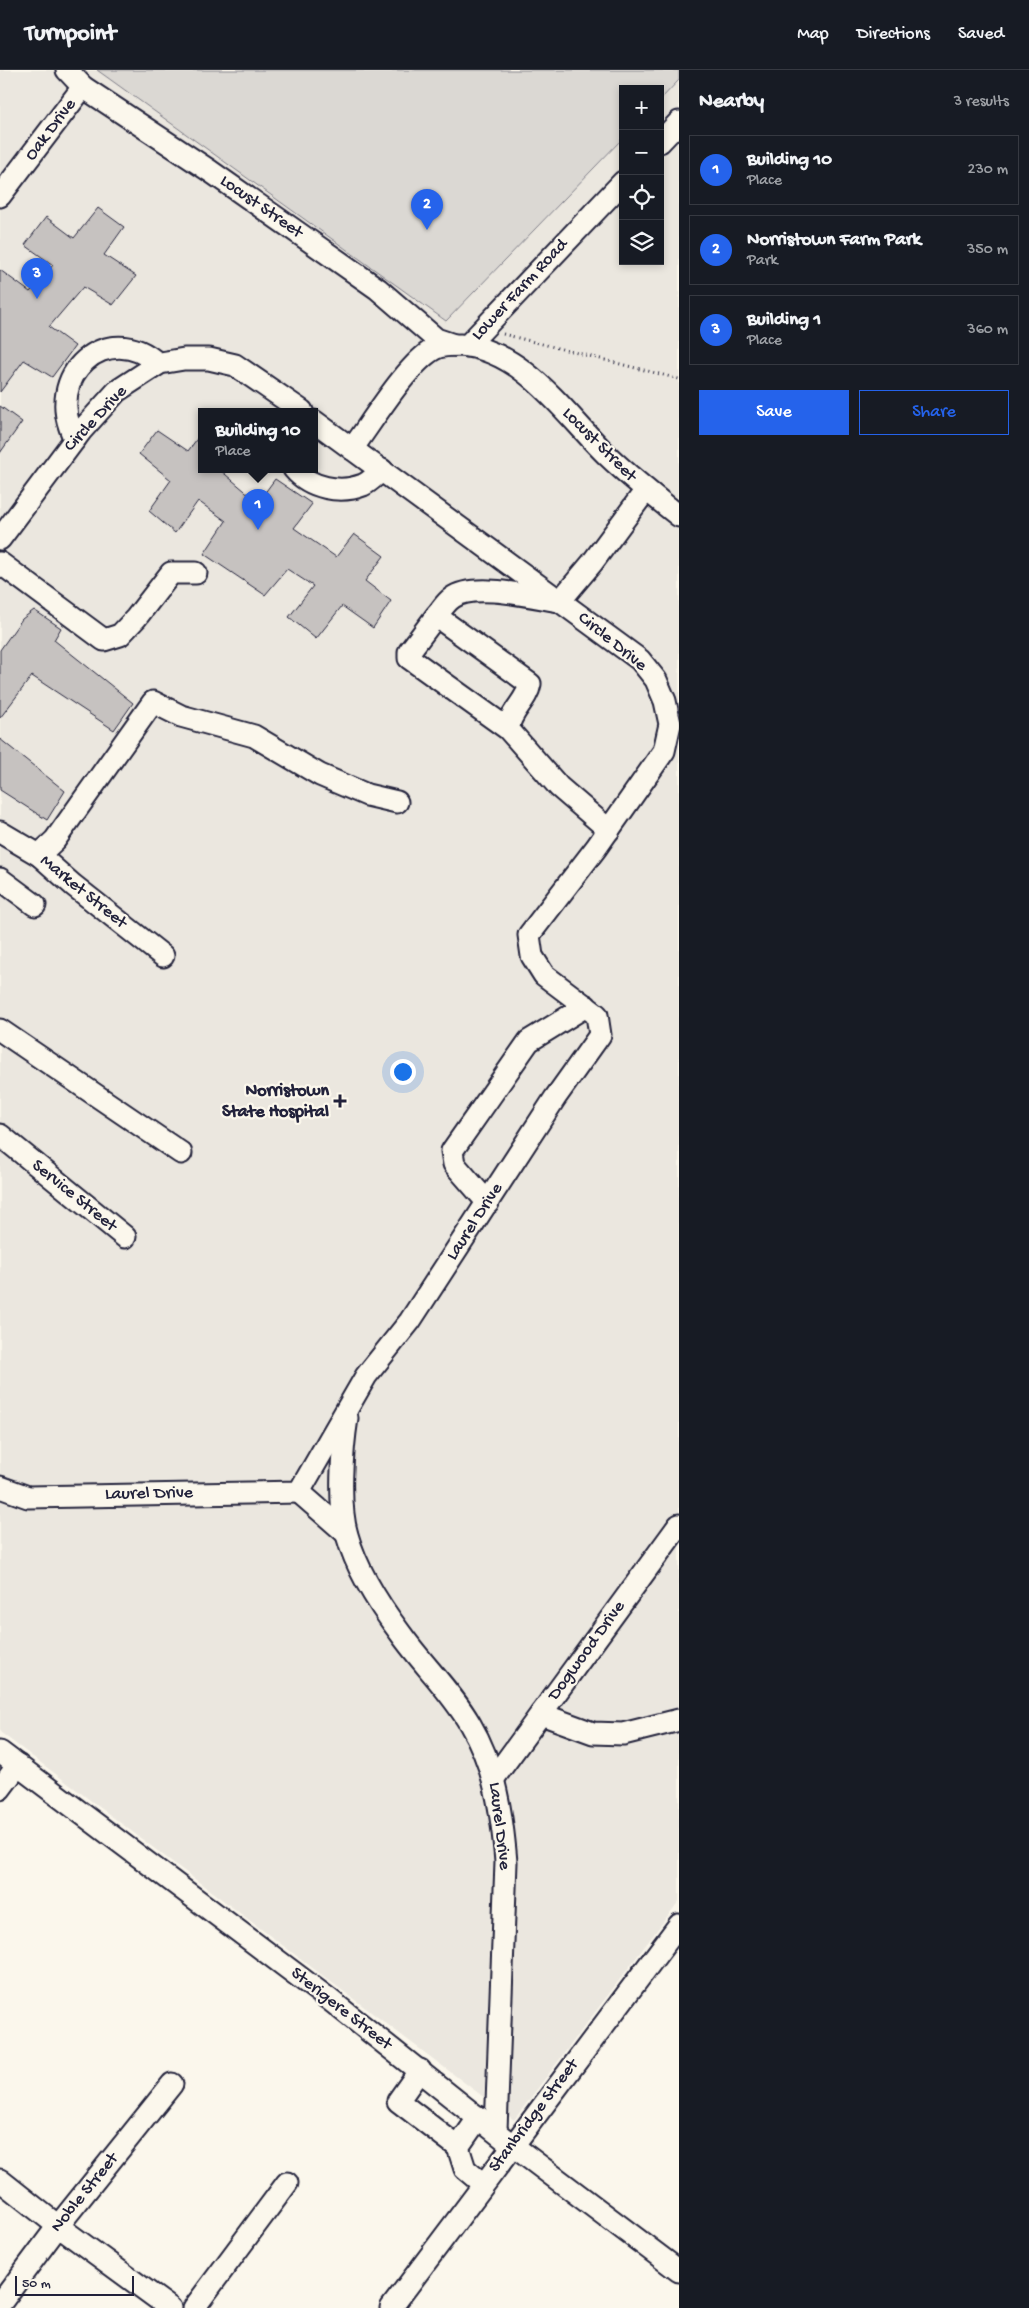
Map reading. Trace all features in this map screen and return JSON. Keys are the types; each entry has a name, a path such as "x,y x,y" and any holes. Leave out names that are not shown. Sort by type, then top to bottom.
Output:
{"street":[{"name":"Locust Street","path":"67,70 83,87 210,171 378,289 436,339 488,351 509,361 537,383 602,450 646,490 679,516"},
{"name":"Oak Drive","path":"0,196 83,87"},
{"path":"664,138 679,122"},
{"name":"Lower Farm Road","path":"352,448 417,361 436,348 461,345 483,329 619,186"},
{"path":"75,439 67,424 65,398 67,386 72,375 80,365 100,352 126,348 147,354 158,364"},
{"name":"Circle Drive","path":"0,538 75,439 117,391 158,364 184,359 209,359 235,365 290,408"},
{"name":"Circle Drive","path":"318,424 640,660 656,680 665,701 670,724 664,751 609,830 529,935 532,956 544,975 597,1015 600,1035"},
{"path":"297,473 322,487 345,489 365,484 382,470"},
{"path":"609,830 559,788 508,729 409,658 409,652 452,598 472,591 515,594 560,601 592,563 646,490"},
{"path":"0,563 104,640 120,635 136,618 171,573 196,573"},
{"path":"436,616 530,684 529,690 509,719 508,729"},
{"path":"39,855 55,840 153,702 181,716 254,736 320,775 367,795 397,802"},
{"name":"Market Street","path":"0,832 39,855 73,885 164,956"},
{"path":"0,878 35,905"},
{"path":"488,1203 454,1164 452,1150 529,1041 586,1006"},
{"path":"0,1030 181,1153"},
{"name":"Laurel Drive","path":"299,1492 366,1376 410,1321 555,1098 600,1035"},
{"name":"Service Street","path":"0,1136 125,1237"},
{"name":"Laurel Drive","path":"349,1407 343,1442 343,1495 346,1533 357,1564 401,1635 441,1683 471,1725 494,1778 504,1830 506,1862 496,2130"},
{"name":"Laurel Drive","path":"0,1487 28,1497 299,1492 346,1533"},
{"name":"Dogwood Drive","path":"494,1778 679,1525"},
{"path":"541,1714 594,1733 622,1734 679,1720"},
{"name":"Sterigere Street","path":"0,1752 330,2000 496,2130 512,2145 679,2271"},
{"path":"0,1789 18,1765"},
{"name":"Stanbridge Street","path":"391,2308 679,1925"},
{"path":"420,2070 398,2101 458,2147 465,2169 483,2184"},
{"name":"Noble Street","path":"0,2304 58,2226 172,2084"},
{"path":"458,2147 479,2117"},
{"path":"0,2180 58,2226 170,2308"},
{"path":"194,2308 286,2183"}],"path":[{"path":"483,329 679,379"}],"shaded area":[{"name":"Norristown State Hospital","path":"0,70 97,70 446,321 619,142 619,265 664,265 664,96 679,80 679,1901 514,2120 0,1732"},
{"path":"97,70 679,70 679,80 664,96 664,85 619,85 619,142 446,321"}],"building":[{"path":"98,208 124,227 104,255 136,276 113,305 83,287 49,327 75,346 52,377 24,360 0,392 0,270 30,292 53,265 25,245 46,217 74,238"},
{"path":"0,406 22,422 0,453"},
{"path":"157,430 188,451 198,437 198,473 224,473 258,502 275,479 312,504 294,528 336,557 354,534 384,556 365,581 391,601 373,628 342,606 316,639 289,617 313,586 287,569 265,595 204,554 226,521 198,501 175,533 149,511 171,480 139,454"},
{"path":"34,610 61,628 54,640 133,703 114,730 32,676 0,718 0,650 22,619"},
{"path":"0,739 65,791 47,820 0,790"}],"place":[{"name":"Norristown Farm Park","path":"427,230"},
{"name":"Building 1","path":"37,299"},
{"name":"Building 10","path":"258,530"},
{"name":"Norristown State Hospital","path":"340,1101"}]}
